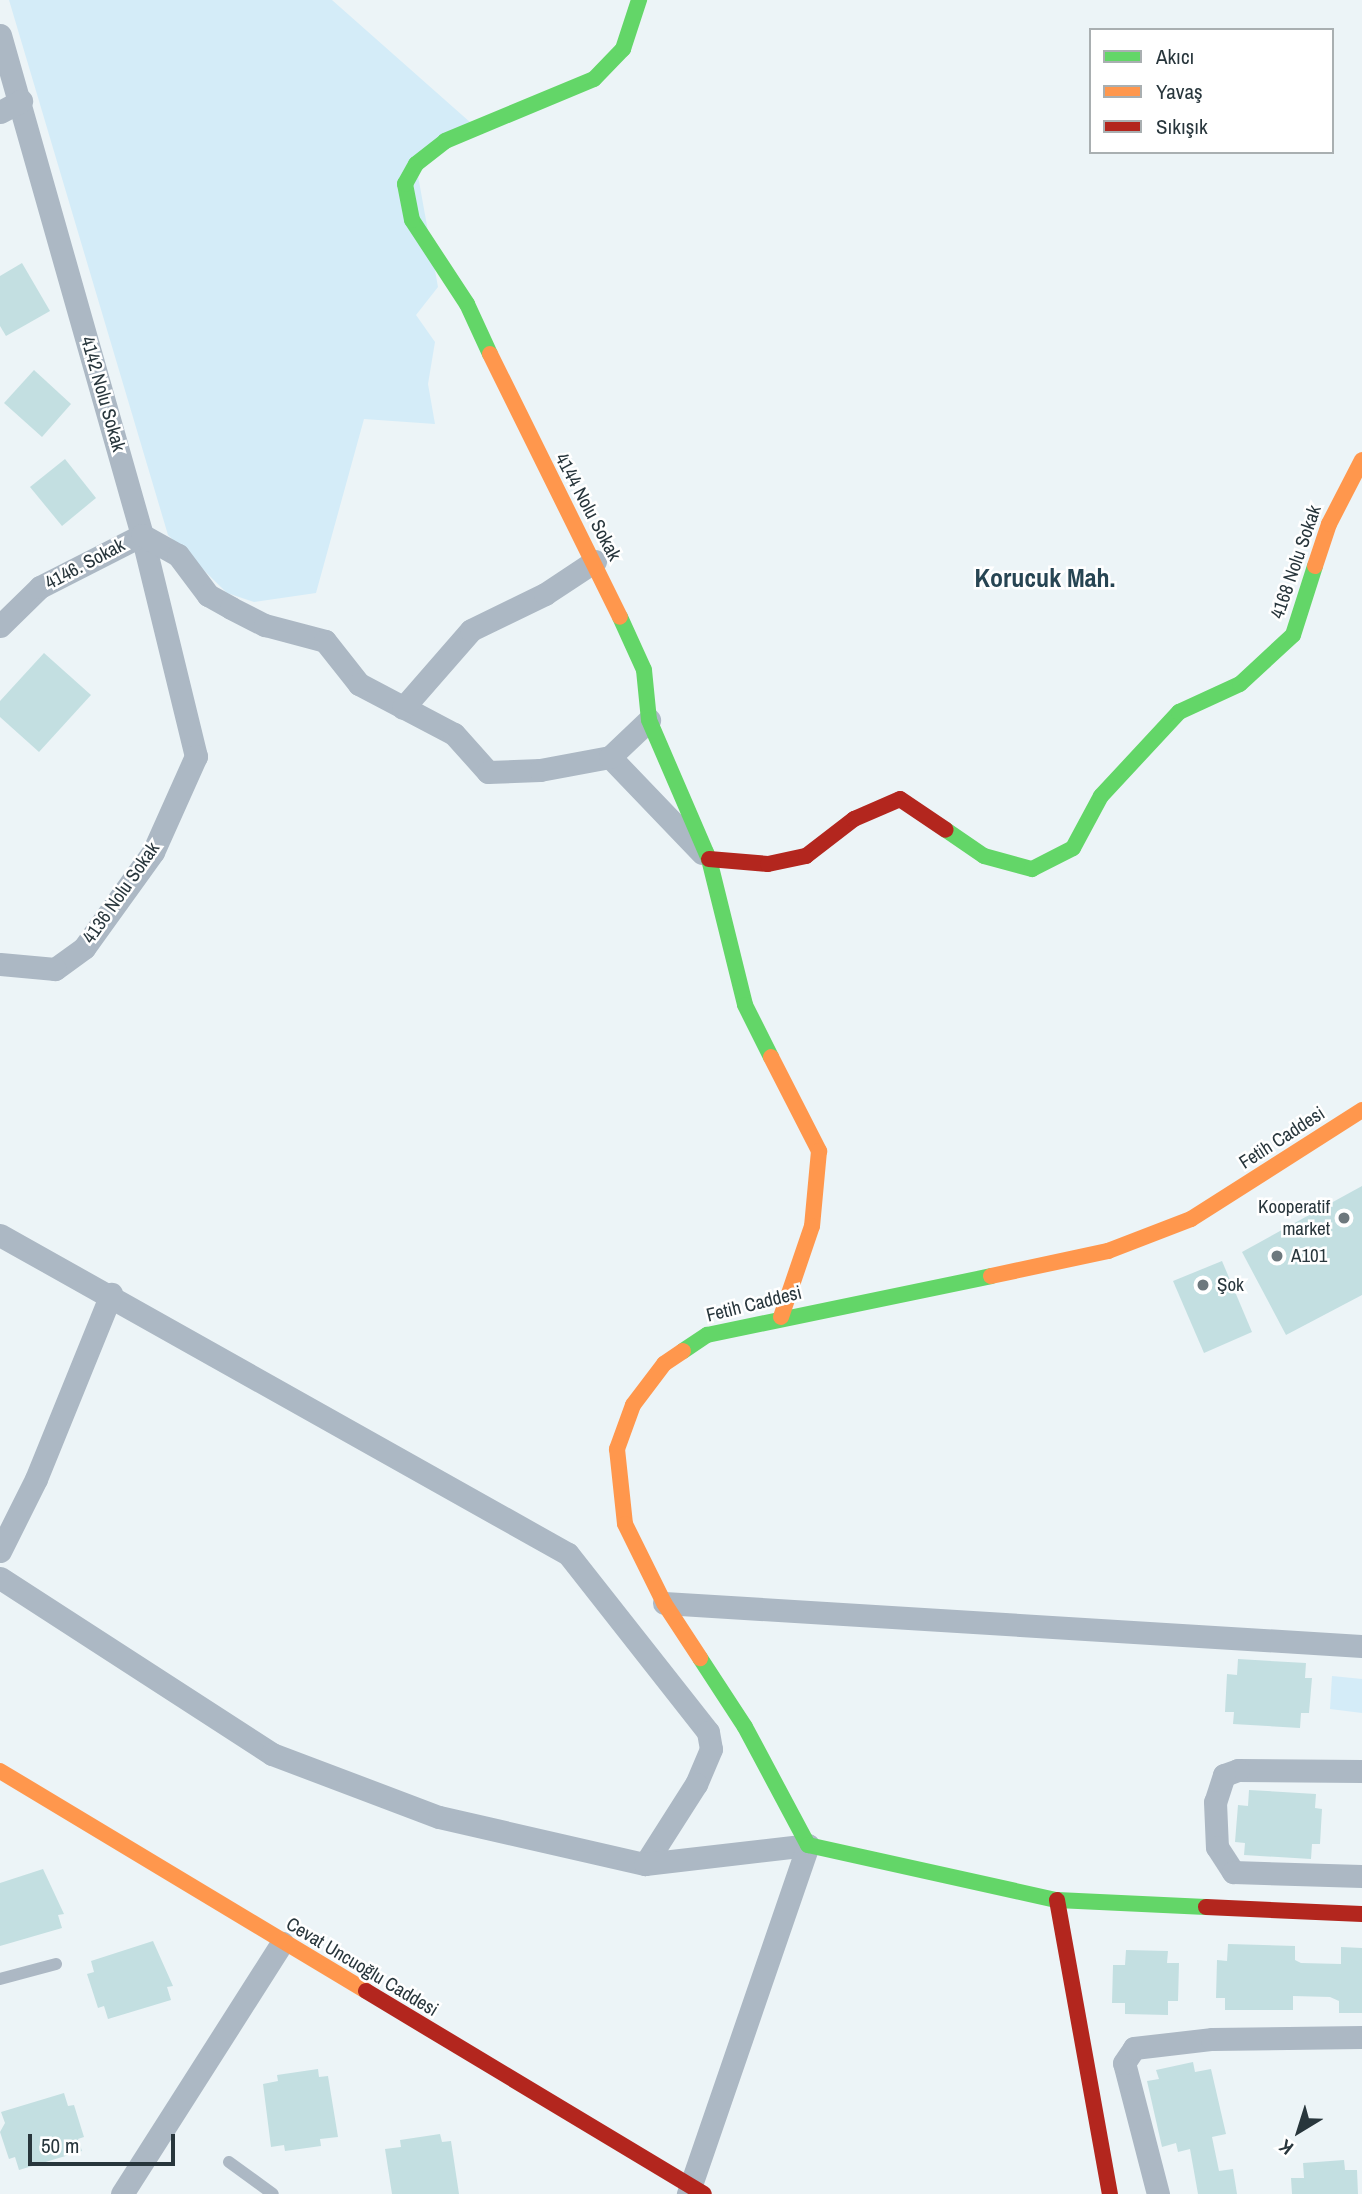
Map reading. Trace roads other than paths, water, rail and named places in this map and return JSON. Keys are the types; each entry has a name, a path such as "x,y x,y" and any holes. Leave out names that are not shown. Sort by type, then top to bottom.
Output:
{"street":[{"name":"4144 Nolu Sokak","path":"639,0 623,50 594,79 444,141 416,164 405,184 412,220 467,304 529,441 595,561 644,670 649,720 709,859 745,1005 819,1151 812,1226 781,1317"},
{"name":"4142 Nolu Sokak","path":"0,35 21,101 142,534 196,756"},
{"path":"0,112 21,101"},
{"name":"4168 Nolu Sokak","path":"709,859 768,864 806,856 854,819 900,799 984,856 1032,869 1053,861 1073,848 1101,796 1179,712 1240,684 1293,635 1329,524 1362,460"},
{"path":"142,534 178,555 208,595 265,625 325,641 359,684 454,734 488,772 540,770 610,757 649,720"},
{"name":"4146. Sokak","path":"0,626 40,587 142,534"},
{"path":"402,708 471,630 545,594 595,561"},
{"name":"4136 Nolu Sokak","path":"0,964 55,969 84,948 153,852 196,756"},
{"path":"610,757 667,822 709,859"},
{"name":"Fetih Caddesi","path":"808,1845 745,1727 664,1603 625,1524 617,1449 633,1405 664,1364 707,1335 781,1317 1108,1251 1191,1219 1362,1111"},
{"path":"0,1234 111,1294 568,1554 708,1732 711,1749 696,1784 645,1864"},
{"path":"0,1551 36,1479 111,1294"},
{"path":"0,1578 272,1754 439,1817 645,1864 808,1845 1057,1900 1362,1914"},
{"path":"664,1603 1362,1646"},
{"path":"1362,1771 1238,1770 1224,1775 1216,1802 1217,1847 1233,1872 1362,1876"},
{"name":"Cevat Uncuoğlu Caddesi","path":"0,1771 695,2192"},
{"path":"695,2192 808,1845"},
{"path":"1057,1900 1110,2194"},
{"path":"122,2194 282,1943"},
{"path":"1158,2194 1124,2063 1134,2048 1212,2039 1362,2037"}],"lane":[{"path":"0,1979 55,1964"},
{"path":"229,2162 273,2194"}],"place":[{"name":"Kooperatif market","path":"1344,1218"},
{"name":"A101","path":"1277,1256"},
{"name":"Şok","path":"1203,1285"}],"district":[{"name":"Korucuk Mah.","path":"1045,578"}]}
